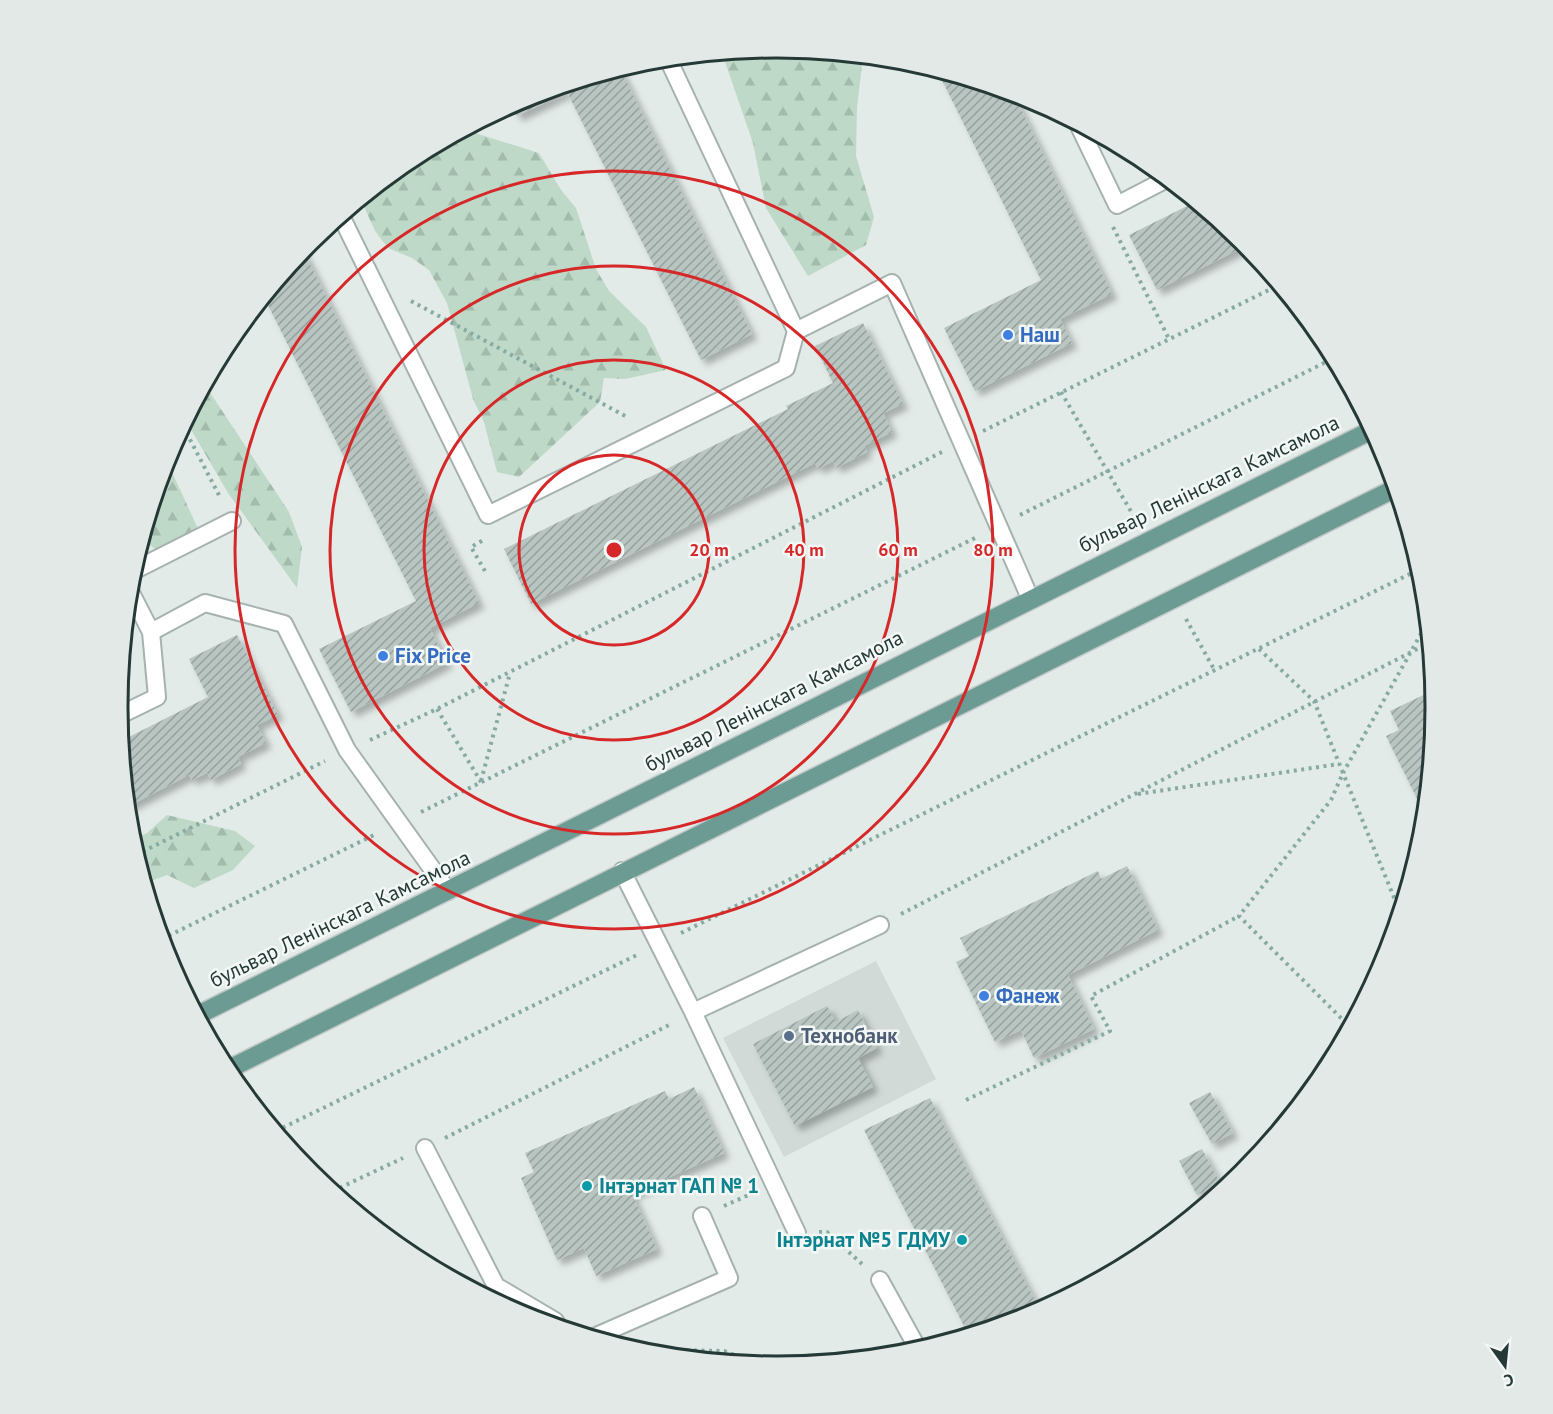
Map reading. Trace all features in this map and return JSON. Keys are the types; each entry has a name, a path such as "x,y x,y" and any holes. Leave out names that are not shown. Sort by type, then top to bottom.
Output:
{"main road":[{"name":"бульвар Ленінскага Камсамола","path":"205,1012 1030,598 1364,434"},
{"path":"236,1065 622,871 1388,492"}],"lane":[{"path":"344,224 488,515 786,368 796,331 672,67"},
{"path":"1086,137 1117,205 1158,184"},
{"path":"796,331 892,283 1030,598"},
{"path":"144,565 232,521"},
{"path":"151,632 205,603 284,624 347,750 448,891"},
{"path":"128,711 157,697 151,632 137,604"},
{"path":"622,871 693,1012 797,1233"},
{"path":"693,1012 880,925"},
{"path":"425,1148 496,1286 533,1308"},
{"path":"605,1332 729,1278 702,1216"},
{"path":"880,1280 913,1340"}],"path":[{"path":"1117,205 1110,222 1169,339"},
{"path":"372,280 656,433"},
{"path":"144,851 347,750 437,709 961,442 1272,288"},
{"path":"170,935 1325,362"},
{"path":"1061,392 1136,520"},
{"path":"188,435 232,521"},
{"path":"485,571 471,547 488,537"},
{"path":"283,1128 1411,573"},
{"path":"1185,619 1215,671"},
{"path":"966,1100 1110,1031 1091,996 1239,916 1331,800 1343,773 1420,635"},
{"path":"880,925 1422,647"},
{"path":"1259,649 1314,701 1395,901"},
{"path":"481,782 511,671"},
{"path":"437,709 481,782"},
{"path":"1132,795 1339,764"},
{"path":"1239,916 1344,1021"},
{"path":"341,1187 425,1148 693,1012"},
{"path":"702,1216 774,1184"},
{"path":"797,1233 827,1232 880,1280"},
{"path":"696,1350 724,1351 732,1354"}],"shaded area":[{"path":"876,961 936,1079 784,1157 723,1038"}],"green space":[{"path":"776,58 862,64 857,107 856,156 874,217 866,245 808,276 766,208 753,143 725,61"},
{"path":"477,132 539,153 561,190 576,208 596,269 609,291 646,327 666,370 625,379 604,378 600,402 519,477 497,472 484,422 473,399 447,303 429,270 412,258 388,248 375,231 364,207 416,168"},
{"path":"210,392 289,512 302,547 297,588 228,493 191,429"},
{"path":"172,472 205,544 163,555 149,544"},
{"path":"167,815 235,831 255,846 233,870 194,888 167,875 152,881 140,836"}],"building":[{"path":"624,77 752,334 701,360 568,93"},
{"path":"942,81 1019,106 1112,294 1060,319 1072,343 975,391 944,328 1041,280"},
{"path":"554,98 517,116 516,114"},
{"path":"1187,206 1237,250 1157,290 1129,235"},
{"path":"308,259 479,603 430,628 447,663 351,712 319,649 416,601 268,305"},
{"path":"863,323 903,404 883,413 892,432 864,446 867,452 836,468 833,461 818,469 815,463 531,604 504,549 788,409 786,406 833,383 815,346"},
{"path":"237,635 278,715 257,725 266,743 238,757 241,764 211,780 207,773 192,780 189,775 136,803 129,737 208,697 189,659"},
{"path":"1425,694 1424,749 1418,800 1386,736 1399,730 1390,711"},
{"path":"1127,866 1158,930 1068,975 1094,1029 1034,1058 1021,1030 995,1042 956,962 969,956 960,938 1098,871 1101,879"},
{"path":"827,1006 836,1022 858,1010 877,1048 858,1058 873,1087 795,1126 753,1044"},
{"name":"Інтэрнат ГАП № 1","path":"694,1087 724,1153 632,1194 657,1249 596,1276 584,1248 557,1260 521,1178 534,1172 525,1153 665,1091 669,1099"},
{"path":"1210,1092 1233,1133 1212,1144 1189,1103"},
{"name":"Інтэрнат №5 ГДМУ","path":"930,1098 1035,1301 964,1327 864,1130"},
{"path":"1202,1149 1219,1181 1197,1195 1179,1161"}],"place":[{"name":"Наш","path":"1008,335"},
{"name":"Fix Price","path":"383,656"},
{"name":"Фанеж","path":"984,996"},
{"name":"Технобанк","path":"789,1036"},
{"name":"Інтэрнат ГАП № 1","path":"587,1186"},
{"name":"Інтэрнат №5 ГДМУ","path":"962,1240"}]}
